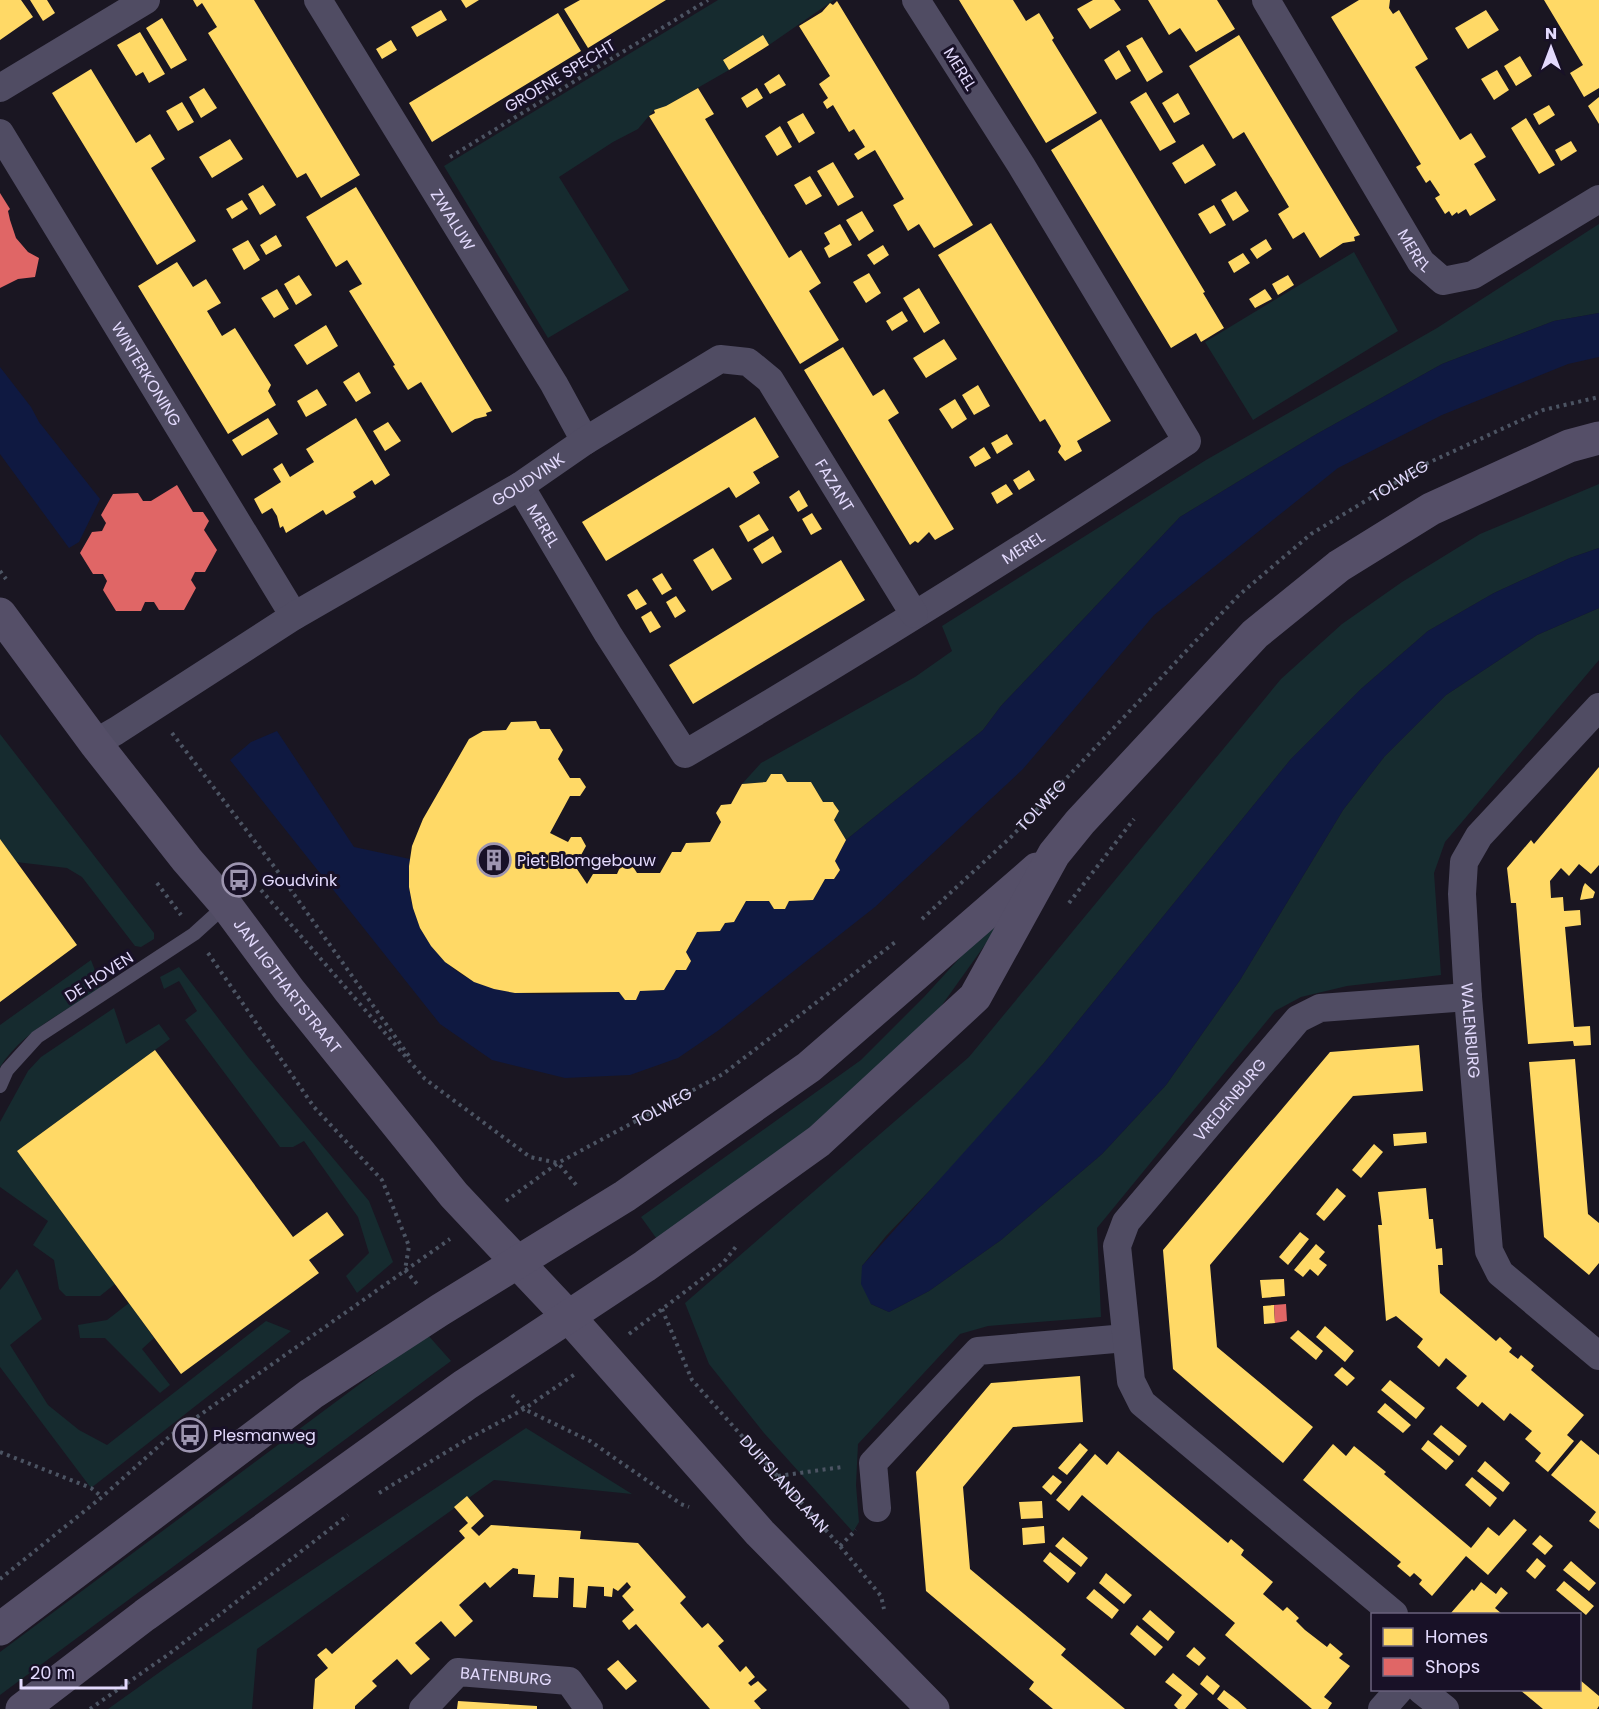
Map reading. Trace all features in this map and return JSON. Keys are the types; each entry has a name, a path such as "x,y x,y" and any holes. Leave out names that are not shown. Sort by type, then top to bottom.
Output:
{"main road":[{"path":"22,1709 155,1608 490,1368 645,1266 819,1141 975,998 1054,855 1080,822 1256,634 1340,566 1431,509 1569,446 1599,438"},
{"name":"JAN LIGTHARTSTRAAT","path":"0,614 95,743 187,860 226,905 289,990 454,1195 517,1262"},
{"path":"0,1629 311,1394 440,1310 625,1196 809,1067 1054,855"},
{"path":"517,1262 568,1316 760,1533 933,1709"}],"street":[{"path":"0,88 146,0"},
{"name":"ZWALUW","path":"318,0 554,384 585,441"},
{"name":"MEREL","path":"520,486 608,634 684,754 836,665 914,614 1044,535 1187,441 1021,165 916,0"},
{"name":"MEREL","path":"1266,0 1421,262 1443,281 1473,274 1599,199"},
{"name":"WINTERKONING","path":"0,133 294,616"},
{"name":"GOUDVINK","path":"95,743 294,616 520,486 585,441 720,359 748,362"},
{"name":"FAZANT","path":"748,362 772,383 914,614"},
{"name":"WALENBURG","path":"1599,707 1479,836 1464,861 1462,894 1489,1251 1500,1273 1599,1356"},
{"name":"VREDENBURG","path":"1394,1613 1142,1403 1131,1381 1117,1246 1126,1222 1298,1018 1320,1008 1468,997"},
{"path":"877,1508 873,1463 978,1351 1126,1338"},
{"name":"BATENBURG","path":"423,1709 458,1672 569,1681 589,1709"},
{"path":"1382,1709 1397,1691"},
{"path":"1423,1691 1445,1709"}],"lane":[{"name":"DE HOVEN","path":"0,1086 7,1070 37,1037 194,934 226,905"}],"path":[{"name":"GROENE SPECHT","path":"424,172 708,0"},
{"name":"TOLWEG","path":"915,926 1011,837 1239,595 1311,534 1428,463 1543,410 1599,397"},
{"path":"152,707 276,869 425,1079"},
{"path":"1068,904 1137,815"},
{"path":"256,885 425,1079 530,1157 558,1163 599,1212"},
{"path":"194,934 315,1107 382,1180 408,1246 405,1270 440,1310"},
{"name":"TOLWEG","path":"478,1221 558,1163 723,1074 906,934"},
{"path":"0,1580 102,1497 170,1436 478,1221"},
{"path":"371,1498 466,1440 524,1409 601,1355 723,1263 744,1236"},
{"path":"645,1266 675,1301"},
{"name":"DUITSLANDLAAN","path":"662,1309 692,1380 881,1596 893,1647 888,1662"},
{"path":"490,1368 524,1409 591,1441 681,1504 691,1508"},
{"path":"0,1452 91,1488 102,1497"},
{"path":"777,1476 873,1463"},
{"path":"90,1709 169,1654 352,1512"}],"green space":[{"path":"718,0 834,0 769,45 763,36 723,59 729,70 666,106 654,110 638,129 613,142 559,177 629,290 548,338 444,166"},
{"path":"1599,224 1599,313 1554,321 1442,364 1315,435 1180,517 1001,706 983,730 846,840 834,820 839,811 833,802 823,802 811,782 787,782 782,774 771,774 766,782 742,784 761,763 915,677 952,651 942,626 1206,460 1437,328"},
{"path":"1354,252 1398,331 1253,420 1205,342"},
{"path":"1599,484 1599,548 1570,558 1494,593 1428,631 1361,689 1291,759 1044,1063 955,1164 886,1236 862,1266 871,1304 889,1312 929,1291 1001,1240 1102,1154 1166,1085 1240,980 1343,810 1384,757 1446,695 1537,635 1599,608 1599,660 1445,842 1434,873 1441,975 1347,986 1301,997 1275,1011 1097,1228 1101,1317 988,1326 960,1334 858,1444 856,1485 859,1522 853,1532 764,1433 709,1364 685,1303 969,1057 1281,679 1342,624 1402,582 1480,534"},
{"path":"0,734 154,933 154,939 141,947 135,946 82,877 67,868 16,862 0,840"},
{"path":"1032,879 942,1005 895,1061 816,1126 659,1242 641,1217 861,1060 924,997"},
{"path":"91,960 102,989 46,1022 21,1042 0,1067 0,1025"},
{"path":"179,967 248,1057 369,1201 393,1262 357,1293 346,1276 369,1253 358,1217 304,1141 293,1147 280,1147 185,1020 197,1011 179,981 164,989 160,977"},
{"path":"114,1008 126,1044 159,1024 170,1039 17,1151 115,1284 100,1296 66,1296 59,1289 54,1260 33,1245 48,1221 0,1187 0,1122 28,1071 41,1057"},
{"path":"17,1269 42,1319 10,1345 48,1405 79,1430 107,1445 266,1321 291,1331 91,1488 0,1367 0,1290"},
{"path":"129,1303 154,1338 142,1349 170,1385 160,1393 105,1338 80,1338 78,1325 107,1320"},
{"path":"427,1334 451,1361 0,1695 0,1652"},
{"path":"526,1428 632,1494 494,1480 257,1649 252,1709 108,1709 171,1664"}],"water":[{"path":"1599,313 1599,357 1568,364 1442,415 1338,468 1154,615 1023,769 875,907 719,1030 678,1058 630,1075 565,1078 492,1060 440,1024 230,760 251,742 277,731 354,847 410,859 410,892 419,923 445,961 465,976 506,991 529,994 619,992 625,1000 635,1000 640,991 664,990 676,970 686,970 691,961 686,952 697,932 720,931 725,923 734,922 746,901 769,901 774,909 785,909 789,901 813,900 825,879 834,879 840,870 835,861 846,840 983,730 1001,706 1180,517 1315,435 1442,364 1554,321"},
{"path":"0,367 31,407 39,422 100,499 79,542 69,548 0,454"},
{"path":"1599,548 1599,608 1537,635 1446,695 1384,757 1343,810 1240,980 1166,1085 1102,1154 1001,1240 929,1291 889,1312 871,1304 861,1284 862,1266 1044,1063 1291,759 1361,689 1428,631 1494,593 1570,558"}],"building: Homes":[{"path":"0,0 21,0 33,17 0,40"},
{"path":"30,0 47,0 55,13 43,21"},
{"path":"193,0 254,0 360,175 321,198 306,173 297,178 208,33 217,27 202,3 197,7"},
{"path":"461,0 479,0 466,8"},
{"path":"580,0 666,0 588,48 564,9"},
{"path":"959,0 1013,0 1026,21 1039,13 1054,38 1052,40 1097,113 1046,143"},
{"path":"1093,0 1114,0 1121,10 1090,29 1077,9"},
{"path":"1148,0 1217,0 1235,29 1196,52 1180,28 1169,35"},
{"path":"1359,0 1390,0 1389,8 1393,14 1399,10 1428,59 1415,67 1460,140 1471,133 1486,157 1474,164 1496,200 1470,216 1466,209 1452,216 1449,211 1445,214 1435,198 1440,195 1430,180 1426,183 1416,167 1421,164 1331,17"},
{"path":"1544,0 1599,0 1599,88 1584,97 1570,73 1583,65"},
{"path":"837,1 973,225 934,248 919,224 908,231 893,205 904,199 875,150 858,160 854,154 865,147 854,129 849,132 833,105 827,109 823,102 828,98 819,84 830,76 799,26 822,12 830,3 833,5"},
{"path":"441,10 447,20 417,37 411,27"},
{"path":"1486,10 1499,30 1468,49 1455,28"},
{"path":"558,13 581,51 432,142 409,103"},
{"path":"162,18 187,60 171,69 146,28"},
{"path":"140,32 165,74 149,83 143,72 136,76 117,45"},
{"path":"763,35 769,45 729,70 723,60"},
{"path":"1239,35 1360,235 1354,237 1355,241 1343,243 1320,258 1304,232 1293,239 1278,214 1289,207 1244,132 1233,139 1189,66"},
{"path":"1142,37 1163,72 1147,82 1126,46"},
{"path":"391,40 397,50 382,59 376,49"},
{"path":"1119,50 1131,71 1116,80 1104,60"},
{"path":"1520,56 1532,76 1516,86 1504,66"},
{"path":"91,69 136,143 150,134 165,159 151,168 196,241 157,265 52,93"},
{"path":"1497,70 1509,90 1494,100 1481,79"},
{"path":"779,74 786,85 770,94 764,84"},
{"path":"204,88 217,108 201,118 189,97"},
{"path":"698,88 714,114 705,119 789,258 801,250 821,283 809,291 839,340 800,364 649,116 655,113 654,110"},
{"path":"757,88 763,98 747,108 741,98"},
{"path":"1146,92 1176,142 1160,151 1130,102"},
{"path":"1178,93 1190,114 1174,123 1162,103"},
{"path":"1599,97 1599,124 1588,106"},
{"path":"182,102 194,122 178,131 166,111"},
{"path":"1549,105 1555,115 1539,125 1533,114"},
{"path":"803,113 815,133 799,143 787,122"},
{"path":"1526,118 1555,165 1539,174 1511,128"},
{"path":"1101,119 1205,292 1203,293 1224,328 1201,342 1196,333 1171,348 1051,150"},
{"path":"780,126 792,147 777,156 765,136"},
{"path":"230,139 243,159 212,178 199,157"},
{"path":"1571,141 1577,151 1561,161 1555,150"},
{"path":"1203,144 1216,165 1185,184 1172,163"},
{"path":"833,162 854,197 838,206 817,171"},
{"path":"810,176 822,196 806,205 794,185"},
{"path":"263,185 276,205 260,215 248,194"},
{"path":"356,187 492,411 486,413 487,416 475,419 452,433 421,382 408,390 349,291 362,284 347,260 336,267 306,217"},
{"path":"1236,191 1249,211 1233,221 1221,200"},
{"path":"242,200 248,209 232,219 226,209"},
{"path":"1214,205 1226,225 1210,234 1198,214"},
{"path":"862,211 874,231 859,241 846,220"},
{"path":"991,223 1111,421 1077,441 1082,451 1065,461 1058,452 1061,446 1045,419 1040,422 938,255"},
{"path":"840,224 852,245 829,258 824,248 830,244 824,233"},
{"path":"276,235 282,246 266,255 260,245"},
{"path":"1266,239 1272,249 1257,259 1250,249"},
{"path":"248,240 260,260 244,270 232,249"},
{"path":"883,245 889,255 874,265 867,255"},
{"path":"1243,253 1250,263 1234,273 1228,262"},
{"path":"177,262 193,287 206,279 221,303 207,311 222,336 235,328 271,385 268,391 276,405 228,434 138,286"},
{"path":"869,273 881,293 866,303 853,282"},
{"path":"299,275 312,295 296,305 284,284"},
{"path":"1288,275 1294,285 1278,295 1272,284"},
{"path":"919,288 940,323 924,333 903,298"},
{"path":"277,289 289,309 274,318 261,298"},
{"path":"1265,289 1272,299 1255,308 1249,299"},
{"path":"902,311 908,321 892,331 886,321"},
{"path":"326,325 338,346 307,365 294,345"},
{"path":"944,339 957,359 926,378 913,358"},
{"path":"843,347 873,396 884,389 899,413 888,420 954,529 935,540 929,532 918,543 915,541 910,545 804,370"},
{"path":"359,372 371,393 356,402 343,382"},
{"path":"978,385 990,406 974,415 962,395"},
{"path":"317,389 327,405 306,417 297,401"},
{"path":"955,399 967,419 952,429 939,409"},
{"path":"755,417 779,457 753,472 760,483 736,498 729,487 606,561 582,522"},
{"path":"268,418 278,434 242,456 232,440"},
{"path":"356,418 390,475 375,485 372,480 353,492 356,497 326,515 323,510 286,533 283,526 280,528 272,508 262,514 254,499 281,482 273,469 282,463 290,477 314,462 306,449"},
{"path":"388,422 401,441 385,451 373,431"},
{"path":"1007,434 1013,444 997,454 991,443"},
{"path":"984,447 991,458 975,467 969,457"},
{"path":"1029,470 1035,480 1019,490 1013,480"},
{"path":"1006,484 1013,494 997,504 991,493"},
{"path":"799,490 808,506 798,512 789,497"},
{"path":"812,513 822,529 811,535 802,519"},
{"path":"759,514 769,530 748,542 739,526"},
{"path":"773,536 782,552 762,564 753,549"},
{"path":"713,548 732,579 712,591 693,560"},
{"path":"841,560 865,600 693,704 669,665"},
{"path":"662,573 672,589 662,595 652,579"},
{"path":"637,589 647,604 636,610 627,595"},
{"path":"676,596 686,611 675,618 666,602"},
{"path":"651,611 661,627 650,633 641,617"},
{"name":"Piet Blomgebouw","path":"536,721 540,729 550,729 563,750 558,759 570,778 580,778 586,787 580,796 570,796 550,833 568,842 571,837 581,837 586,846 575,866 587,884 593,874 617,874 621,865 632,865 637,873 660,873 672,852 681,852 686,843 710,842 721,822 716,813 721,805 731,804 742,784 766,782 771,774 782,774 787,782 811,782 823,802 833,802 839,811 834,820 846,840 835,861 840,870 834,879 825,879 813,900 789,901 785,909 774,909 769,901 746,901 734,922 725,923 720,931 697,932 686,952 691,961 686,970 676,970 664,990 640,991 636,1000 625,1000 619,992 515,993 474,982 445,962 431,946 420,928 409,887 412,846 423,819 469,739 483,731 506,730 511,722"},
{"path":"1599,767 1599,865 1591,874 1579,864 1569,876 1561,868 1550,881 1551,898 1563,897 1564,911 1580,910 1581,925 1565,927 1574,1027 1590,1026 1591,1045 1574,1046 1573,1041 1528,1044 1516,903 1511,903 1507,868 1531,840 1534,844"},
{"path":"0,839 77,945 0,1002"},
{"path":"1585,883 1595,892 1593,898 1580,900 1583,887"},
{"path":"1419,1045 1423,1091 1353,1096 1210,1265 1217,1347 1313,1427 1283,1463 1173,1369 1163,1250 1330,1052"},
{"path":"155,1050 293,1237 327,1212 344,1235 309,1260 319,1273 181,1374 17,1151"},
{"path":"1575,1059 1588,1214 1599,1223 1599,1263 1589,1275 1544,1237 1529,1062"},
{"path":"1426,1132 1427,1143 1394,1146 1393,1134"},
{"path":"1374,1144 1383,1152 1361,1178 1352,1170"},
{"path":"1337,1188 1346,1196 1324,1221 1316,1214"},
{"path":"1426,1188 1429,1219 1433,1219 1436,1249 1442,1248 1443,1265 1438,1265 1440,1293 1496,1341 1500,1337 1512,1348 1509,1352 1518,1359 1521,1355 1534,1366 1531,1370 1584,1415 1567,1435 1574,1441 1548,1472 1535,1461 1541,1453 1525,1439 1532,1431 1510,1413 1504,1421 1482,1402 1478,1407 1456,1388 1467,1376 1446,1358 1439,1367 1417,1347 1423,1339 1396,1316 1386,1321 1378,1225 1382,1225 1378,1192"},
{"path":"1300,1232 1309,1239 1288,1265 1279,1257"},
{"path":"1316,1244 1325,1252 1319,1259 1327,1265 1318,1276 1310,1269 1303,1277 1294,1270"},
{"path":"1284,1279 1285,1296 1262,1298 1260,1280"},
{"path":"1274,1305 1275,1323 1264,1324 1263,1306"},
{"path":"1325,1326 1354,1351 1345,1362 1316,1337"},
{"path":"1298,1330 1323,1351 1316,1360 1290,1338"},
{"path":"1342,1367 1355,1378 1347,1386 1334,1375"},
{"path":"1080,1376 1083,1422 1013,1427 963,1487 970,1569 1066,1649 1061,1655 1125,1709 1053,1709 1029,1689 1034,1682 926,1591 916,1472 991,1383"},
{"path":"1390,1380 1425,1408 1416,1419 1381,1390"},
{"path":"1385,1403 1411,1425 1403,1433 1377,1412"},
{"path":"1441,1425 1467,1446 1459,1456 1433,1434"},
{"path":"1428,1440 1454,1461 1446,1470 1421,1449"},
{"path":"1581,1440 1599,1455 1599,1529 1589,1521 1596,1512 1551,1475"},
{"path":"1080,1443 1088,1450 1067,1475 1058,1468"},
{"path":"1333,1444 1346,1456 1354,1446 1471,1548 1488,1527 1499,1536 1514,1519 1527,1530 1488,1575 1466,1556 1432,1596 1419,1584 1422,1580 1414,1573 1410,1577 1397,1566 1401,1562 1303,1480"},
{"path":"1118,1451 1228,1543 1231,1539 1244,1550 1241,1555 1273,1582 1263,1594 1283,1611 1287,1607 1299,1618 1296,1621 1305,1630 1327,1647 1330,1643 1343,1654 1339,1658 1350,1666 1324,1697 1332,1703 1328,1709 1312,1709 1225,1635 1235,1623 1082,1495 1069,1511 1056,1500 1095,1454 1107,1465"},
{"path":"1485,1461 1510,1483 1503,1492 1477,1471"},
{"path":"1053,1475 1062,1482 1051,1495 1042,1487"},
{"path":"1472,1477 1497,1498 1490,1507 1465,1485"},
{"path":"467,1496 484,1516 471,1528 479,1536 491,1525 581,1531 580,1539 638,1543 686,1597 680,1603 702,1628 708,1623 724,1641 718,1646 740,1672 746,1666 755,1677 748,1683 751,1686 758,1681 767,1690 754,1701 761,1709 710,1709 636,1624 629,1630 622,1621 634,1610 622,1596 631,1587 627,1582 618,1591 613,1588 612,1597 604,1596 604,1587 588,1586 586,1608 573,1607 574,1578 559,1577 558,1598 533,1597 535,1575 518,1574 518,1569 513,1568 490,1588 485,1582 459,1605 473,1621 455,1637 441,1621 415,1643 430,1659 411,1675 397,1659 372,1681 377,1686 355,1706 355,1709 313,1709 315,1679 328,1668 317,1655 326,1648 332,1654 465,1538 459,1531 468,1523 454,1507"},
{"path":"1042,1501 1043,1518 1021,1519 1019,1502"},
{"path":"1044,1526 1045,1543 1023,1545 1022,1528"},
{"path":"1540,1535 1553,1546 1545,1555 1532,1544"},
{"path":"1063,1537 1088,1558 1081,1567 1055,1546"},
{"path":"1050,1552 1076,1573 1068,1583 1043,1561"},
{"path":"1537,1558 1546,1566 1535,1579 1526,1571"},
{"path":"1571,1561 1596,1583 1589,1591 1563,1570"},
{"path":"1106,1573 1132,1595 1124,1604 1099,1583"},
{"path":"1564,1581 1594,1606 1586,1615 1556,1590"},
{"path":"1481,1582 1496,1594 1501,1587 1508,1593 1495,1608 1501,1613 1451,1613 1472,1589 1474,1591"},
{"path":"1094,1589 1119,1610 1112,1619 1086,1598"},
{"path":"1150,1610 1175,1632 1168,1641 1142,1619"},
{"path":"1137,1625 1163,1647 1155,1656 1130,1634"},
{"path":"1194,1647 1206,1658 1199,1666 1186,1656"},
{"path":"618,1660 637,1681 626,1690 607,1669"},
{"path":"1173,1673 1198,1694 1185,1709 1178,1709 1174,1705 1182,1695 1165,1682"},
{"path":"1207,1675 1220,1686 1213,1695 1200,1684"},
{"path":"1581,1681 1599,1696 1597,1709 1543,1709 1521,1691 1581,1691"},
{"path":"1224,1690 1247,1709 1229,1709 1217,1699"},
{"path":"458,1701 537,1706 537,1709 457,1709"}],"building: Shops":[{"path":"0,193 10,209 8,211 16,238 28,252 39,258 35,277 18,279 0,288"},
{"path":"177,485 193,512 203,512 209,521 204,530 217,550 205,572 195,572 191,580 196,588 184,610 159,610 154,602 145,602 141,611 116,611 103,590 107,581 103,574 93,574 80,553 92,532 102,531 106,523 101,515 113,494 138,493 143,501 151,501"},
{"path":"1286,1304 1287,1321 1275,1323 1274,1305"}],"place":[{"name":"Piet Blomgebouw","path":"494,860"},
{"name":"Goudvink","path":"239,880"},
{"name":"Plesmanweg","path":"190,1435"}]}
